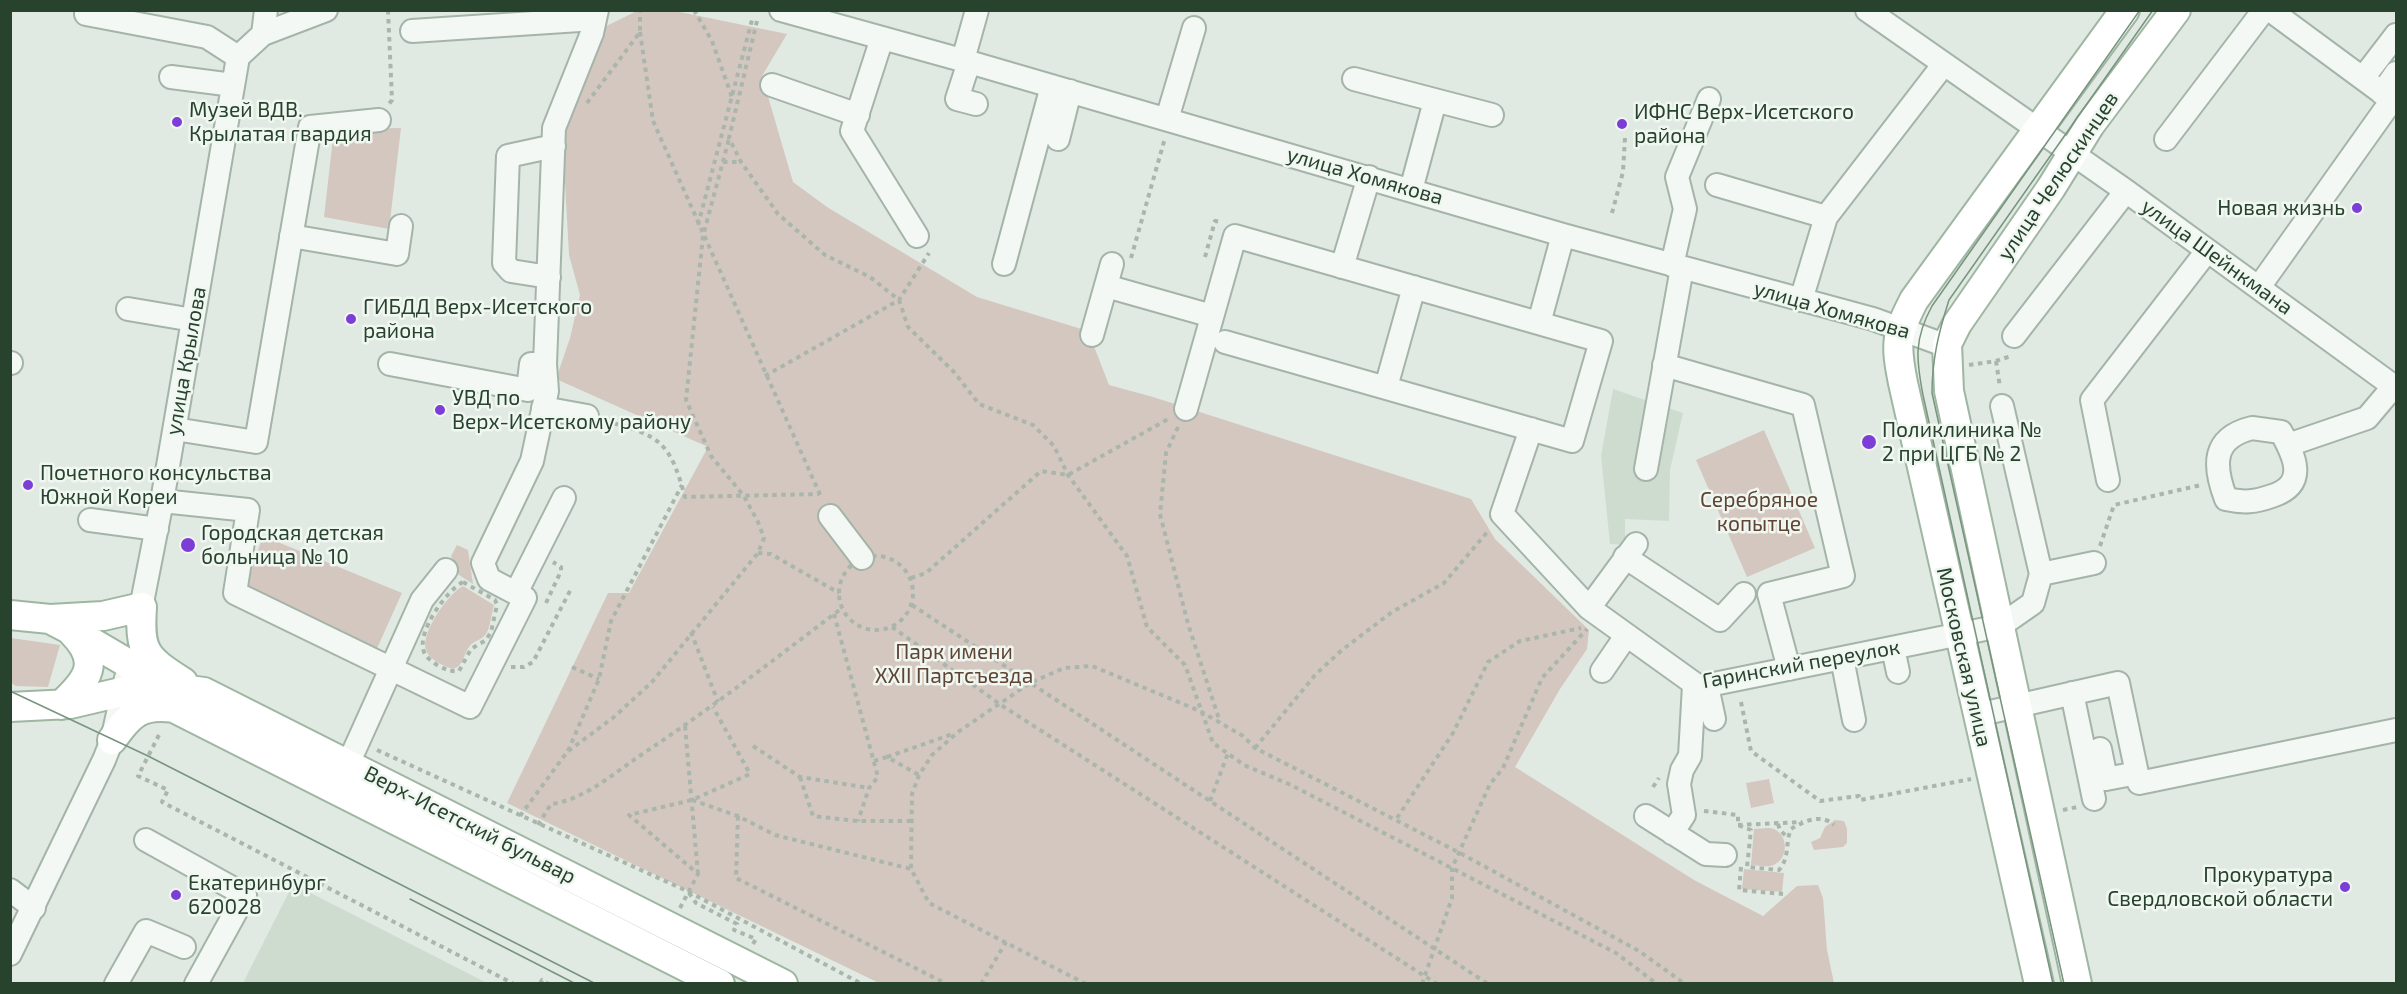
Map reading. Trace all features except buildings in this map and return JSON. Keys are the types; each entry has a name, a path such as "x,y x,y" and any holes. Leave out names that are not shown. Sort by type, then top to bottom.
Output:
{"main road":[{"name":"улица Челюскинцев","path":"1899,329 1914,300 2125,10"},
{"name":"улица Челюскинцев","path":"1947,346 1957,324 2090,125 2176,10"},
{"name":"Московская улица","path":"1899,329 1898,357 1903,383 2039,984"},
{"name":"Московская улица","path":"1947,346 1949,391 2077,984"},
{"path":"10,615 60,624 142,607 141,640 145,650 170,674 204,692"},
{"path":"60,624 88,650 89,664 85,679 66,704"},
{"name":"Верх-Исетский бульвар","path":"60,624 117,684 151,685 204,692 783,984"},
{"path":"66,704 117,684"},
{"name":"Верх-Исетский бульвар","path":"151,685 174,708 720,984"},
{"path":"10,706 66,704 93,710 104,717 112,740"},
{"path":"112,740 124,722 137,711 148,706 174,708"}],"street":[{"path":"263,34 266,10"},
{"path":"86,14 207,37 238,57 263,34 326,10"},
{"name":"улица Хомякова","path":"781,10 1061,88 1167,126 1369,177 1563,235 1873,319 1947,346"},
{"path":"976,10 957,99 976,104"},
{"name":"улица Шейнкмана","path":"1867,10 2126,191 2395,387"},
{"path":"2166,138 2264,10"},
{"path":"2259,287 2392,100 2270,10"},
{"path":"162,501 248,510 235,593 470,707 525,598 489,579 483,570 483,563 532,462 563,416 547,391 545,364 554,128 592,33 596,15 412,31"},
{"path":"1167,126 1194,28"},
{"path":"2363,78 2397,35"},
{"path":"882,38 852,131 917,236"},
{"name":"улица Крылова","path":"10,954 34,908 112,740 117,684 142,607 157,529 238,57"},
{"path":"1801,300 1826,217 1944,64"},
{"path":"2382,93 2397,73"},
{"path":"171,77 233,85"},
{"path":"1354,79 1492,115"},
{"path":"772,85 858,115"},
{"path":"1058,139 1061,88"},
{"path":"1004,264 1061,88"},
{"path":"1646,469 1664,365 1685,209 1677,177 1709,99"},
{"path":"1412,190 1435,101"},
{"path":"175,429 256,442 310,127 379,120"},
{"path":"549,277 511,271 504,263 508,156 554,146"},
{"path":"1342,267 1369,177"},
{"path":"1717,185 1826,217"},
{"path":"2013,336 2126,191"},
{"path":"291,236 397,254 401,226"},
{"path":"1539,323 1563,235"},
{"path":"1186,410 1235,236 1601,340 1572,441 1224,342"},
{"path":"2108,480 2092,400 2207,251"},
{"path":"1092,335 1113,280 1212,316"},
{"path":"1386,387 1414,287"},
{"path":"128,309 193,320"},
{"path":"390,363 528,390 531,364 545,364"},
{"path":"1664,365 1803,405 1843,576 1769,594 1789,669"},
{"path":"2288,445 2367,417 2395,387"},
{"path":"2000,626 2033,603 2041,574 2002,406"},
{"path":"2252,428 2281,432 2288,445 2296,469 2293,484 2284,492 2246,504 2226,499 2220,481 2218,463 2223,442 2236,432 2252,428"},
{"path":"1502,514 1530,429"},
{"path":"516,593 564,498"},
{"path":"827,512 862,558"},
{"name":"Гаринский переулок","path":"1502,514 1588,617 1626,636 1701,685 2000,626"},
{"path":"90,520 157,529"},
{"path":"1588,617 1630,550 1720,620 1744,594"},
{"path":"2041,574 2094,563"},
{"path":"348,764 422,600 446,570"},
{"path":"1602,671 1626,636"},
{"path":"1893,648 1898,672"},
{"path":"1842,658 1854,720"},
{"path":"1977,715 2118,683 2139,783 2397,730"},
{"path":"1701,685 1714,719"},
{"path":"1672,833 1684,816 1679,784 1682,770 1690,756 1701,685"},
{"path":"2072,693 2094,799"},
{"path":"2078,723 2096,732 2106,779 2132,774"},
{"path":"1646,816 1706,854 1725,855"},
{"path":"146,840 245,895 196,984"},
{"path":"10,890 34,908"},
{"path":"116,984 146,931 184,947"}],"path":[{"path":"379,120 392,100 388,10"},
{"path":"640,10 640,33 653,121 827,512"},
{"path":"694,10 712,40 733,99"},
{"path":"567,752 614,717 652,682 691,631 758,553 764,538 744,496 711,456 686,400 703,236 729,138 755,20 698,226"},
{"path":"584,108 640,33"},
{"path":"1113,280 1167,126"},
{"path":"1612,213 1623,172 1625,137"},
{"path":"729,138 741,162 786,220 825,255 870,277 899,300 908,327 954,372 980,404 1033,425 1053,446 1068,475 1127,556 1147,627 1185,664 1213,743 1244,765 1292,785 1616,953 1657,984"},
{"path":"723,162 741,162"},
{"path":"765,376 899,300 932,248 917,236"},
{"path":"1969,365 1996,361 2002,406"},
{"path":"911,578 926,573 1041,471 1068,475 1186,410"},
{"path":"1186,410 1166,453 1160,514 1188,624 1220,723"},
{"path":"563,416 636,429 660,441 682,485 685,497 819,494"},
{"path":"2094,563 2114,505 2220,481"},
{"path":"520,816 567,752 599,679 611,621 682,485"},
{"path":"1255,748 1316,674 1342,650 1392,612 1444,583 1502,514"},
{"path":"758,553 771,554 839,593"},
{"path":"876,555 890,558 902,566 911,578 914,591 912,605 905,618 892,627 878,631 863,628 850,620 842,608 839,593 842,579 850,567 862,558 876,555"},
{"path":"463,582 495,600 497,605 491,633 486,640 471,649 459,671 444,669 428,659 423,652 423,636 437,609 463,582"},
{"path":"494,659 514,669 533,662 572,587"},
{"path":"912,605 1488,984"},
{"path":"842,608 685,726 588,791 567,802 551,804 538,825 687,891 862,984"},
{"path":"834,614 878,777 869,788 858,821"},
{"path":"1588,617 1595,631"},
{"path":"1397,818 1453,733 1488,662 1520,641 1588,617"},
{"path":"1422,984 1452,898 1452,868 1490,784 1503,768 1542,678 1588,617"},
{"path":"892,627 1001,705 1437,984"},
{"path":"691,631 718,702"},
{"path":"1086,984 929,903 911,869 912,794 919,775 932,755 958,732 1001,705 1030,683 1064,668 1092,666 1200,711 1243,736 1255,748 1397,818 1639,951 1685,984"},
{"path":"572,667 599,679"},
{"path":"1741,702 1751,751 1820,801 1859,796 1860,800 1972,779"},
{"path":"698,874 629,815 692,800 750,774 713,707"},
{"path":"680,908 698,874 685,726"},
{"path":"874,761 958,732"},
{"path":"159,735 138,776 168,790 162,802 514,984"},
{"path":"753,746 800,777 869,788"},
{"path":"1210,801 1228,753"},
{"path":"888,757 919,775"},
{"path":"800,777 813,816 858,821 912,821"},
{"path":"692,800 738,816 775,835 911,869"},
{"path":"1682,809 1738,814 1738,825"},
{"path":"738,816 736,878 947,984"},
{"path":"1783,894 1739,890 1742,866 1779,870 1788,854 1787,837 1791,829 1803,822 1822,818 1834,825"},
{"path":"1738,825 1778,824 1791,820 1803,822"},
{"path":"1778,824 1787,837"},
{"path":"1738,825 1751,830 1747,867"},
{"path":"687,891 696,903 737,924"},
{"path":"981,984 1006,942"},
{"path":"540,984 542,980 548,984"}],"shaded area":[{"path":"1613,389 1683,413 1670,470 1669,521 1625,519 1625,545 1610,544 1601,456"},
{"path":"293,884 487,983 243,983"}],"green space":[{"name":"Парк имени XXII Партсъезда","path":"637,11 675,11 787,34 762,76 793,182 827,207 977,297 1088,331 1109,385 1471,499 1495,539 1589,630 1587,649 1560,689 1515,767 1694,880 1763,916 1797,886 1818,885 1823,898 1827,950 1834,983 879,983 507,803 608,593 629,593 708,447 556,379 570,338 580,295 569,255 562,129 592,33"},
{"path":"401,128 389,229 324,217 334,129"},
{"name":"Серебряное копытце","path":"1764,430 1815,548 1747,577 1696,460"},
{"path":"263,536 402,593 374,655 244,591"},
{"path":"457,545 468,550 473,584 459,575 451,556"},
{"path":"463,586 494,605 485,635 471,645 461,663 453,669 433,660 426,650 425,643 437,614 450,597"},
{"path":"11,638 60,645 48,687 16,686 11,683"},
{"path":"1769,779 1774,803 1751,808 1746,783"},
{"path":"1835,820 1844,821 1847,829 1847,843 1843,847 1814,850 1811,842 1820,838 1825,827"},
{"path":"1754,829 1774,829 1783,837 1785,849 1776,864 1751,865"},
{"path":"1744,869 1784,873 1782,892 1742,889"}],"tram line":[{"path":"2053,984 1923,395 1918,349 1922,329 1932,306 2140,10"},
{"path":"2064,984 1932,393 1933,368 1939,334 1949,300 2153,10"},
{"path":"10,691 148,756 596,984"},
{"path":"410,899 576,984"}],"place":[{"name":"Музей ВДВ. Крылатая гвардия","path":"177,122"},
{"name":"ИФНС Верх-Исетского района","path":"1622,124"},
{"name":"Новая жизнь","path":"2357,208"},
{"name":"ГИБДД Верх-Исетского района","path":"351,319"},
{"name":"УВД по Верх-Исетскому району","path":"440,410"},
{"name":"Поликлиника № 2 при ЦГБ № 2","path":"1869,442"},
{"name":"Почетного консульства Южной Кореи","path":"28,485"},
{"name":"Городская детская больница № 10","path":"188,545"},
{"name":"Прокуратура Свердловской области","path":"2345,887"},
{"name":"Екатеринбург 620028","path":"176,895"}]}
